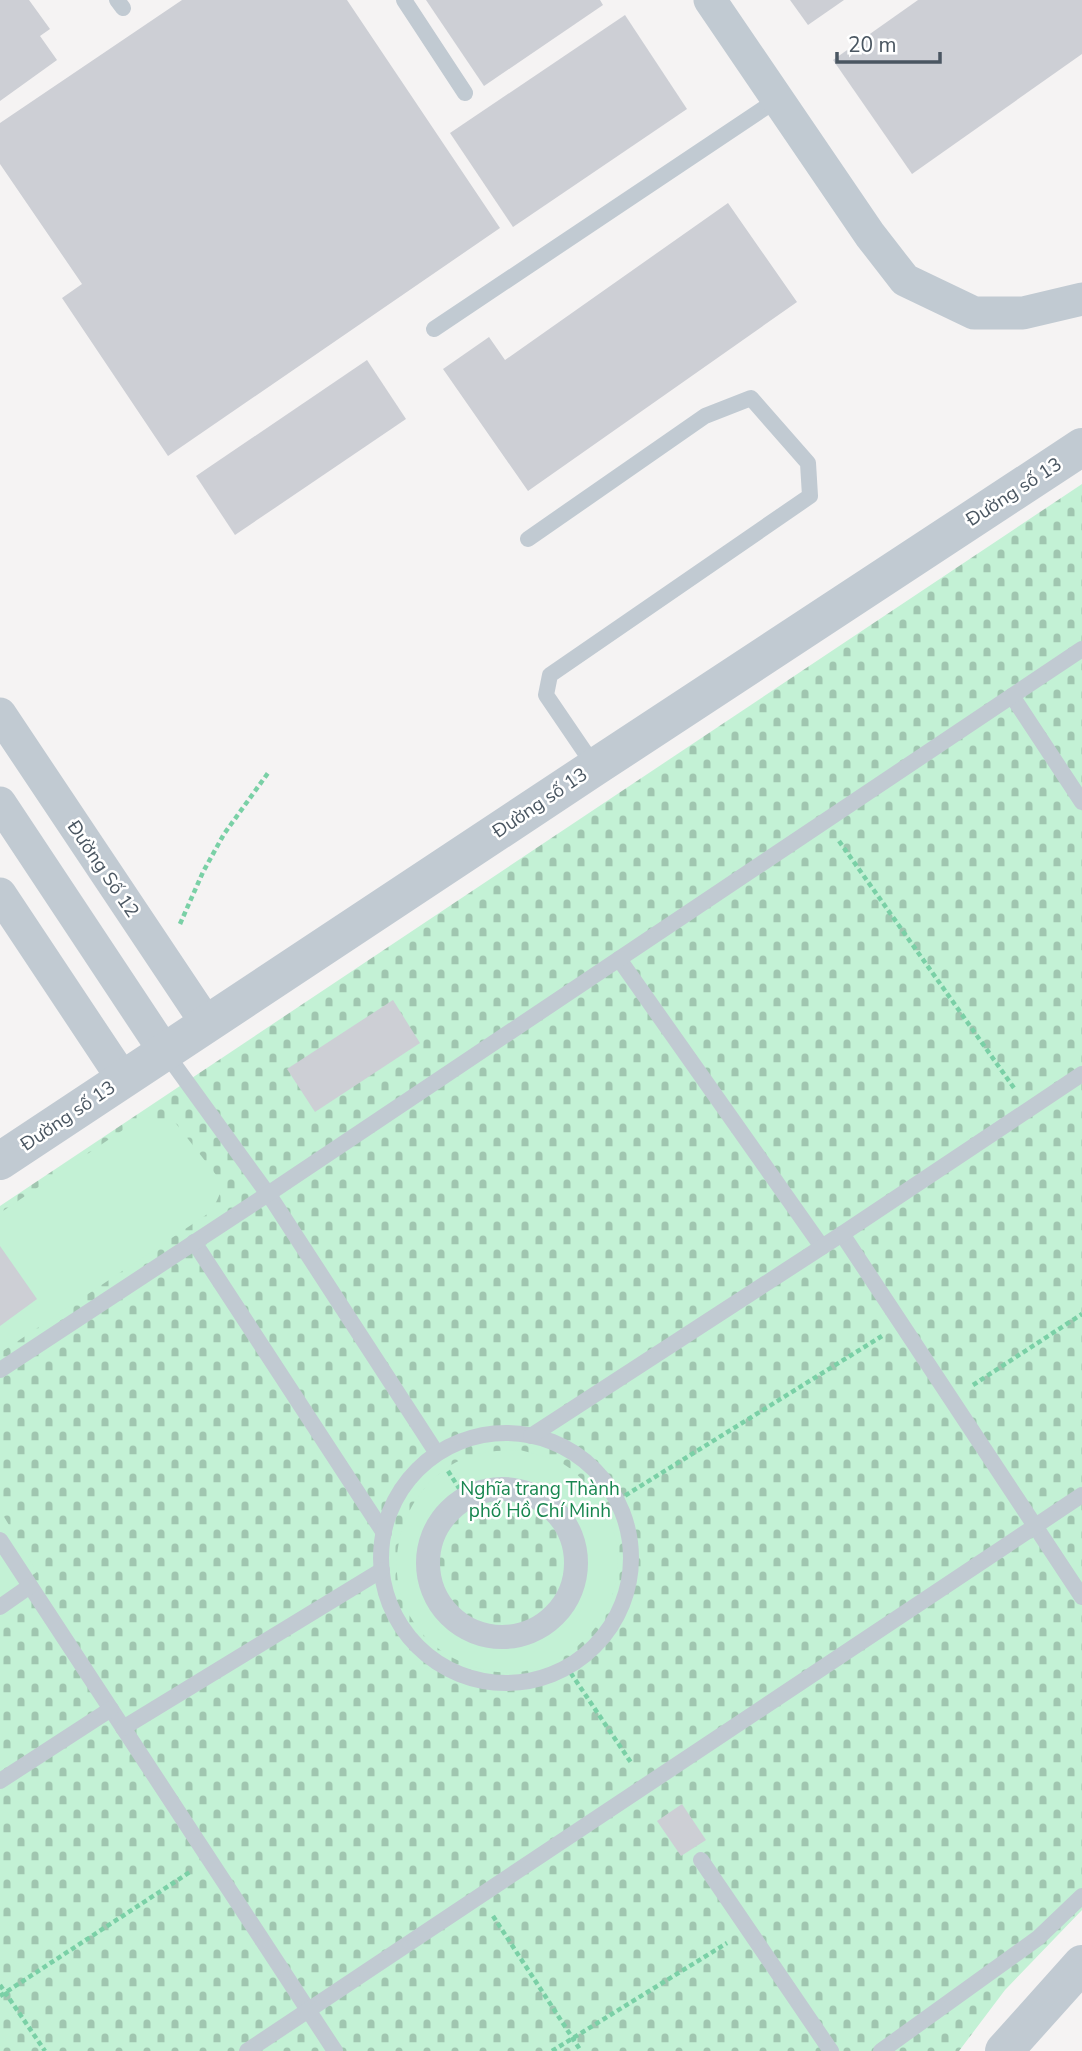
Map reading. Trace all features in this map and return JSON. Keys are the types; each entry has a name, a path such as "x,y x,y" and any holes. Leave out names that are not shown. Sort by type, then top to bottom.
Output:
{"street":[{"path":"710,0 870,235 905,279 974,313 1023,313 1082,299"},
{"name":"Đường số 13","path":"0,1161 1082,447"},
{"name":"Đường Số 12","path":"0,714 207,1024"},
{"path":"0,803 165,1052"},
{"path":"0,894 123,1079"},
{"path":"495,1489 519,1491 541,1499 558,1514 571,1534 576,1557 574,1580 566,1602 549,1621 526,1634 501,1638 475,1633 453,1620 438,1600 429,1576 429,1550 438,1527 453,1508 466,1499 495,1489"},
{"path":"1004,2051 1082,1964"}],"lane":[{"path":"404,0 465,93"},
{"path":"434,329 778,99"},
{"path":"528,539 705,416 751,398 808,463 810,496 550,675 546,695 595,766"},
{"path":"0,1370 268,1194 1082,649"},
{"path":"1012,696 1082,802"},
{"path":"619,959 822,1247"},
{"path":"165,1052 268,1194 436,1452"},
{"path":"531,1436 1082,1074"},
{"path":"842,1234 1082,1597"},
{"path":"194,1242 384,1533"},
{"path":"515,1432 531,1436 557,1442 592,1466 618,1500 630,1541 629,1584 612,1623 584,1656 546,1677 507,1684 468,1678 432,1660 404,1633 386,1597 380,1558 387,1518 405,1483 436,1452 472,1437 515,1432"},
{"path":"247,2051 1082,1494"},
{"path":"0,1540 335,2051"},
{"path":"123,1728 382,1570"},
{"path":"0,1607 30,1586"},
{"path":"0,1782 111,1709"},
{"path":"701,1860 831,2051"},
{"path":"881,2051 1038,1938 1082,1896"}],"path":[{"path":"179,928 203,872 224,834 268,773"},
{"path":"824,821 1029,1109"},
{"path":"951,1399 1082,1314"},
{"path":"618,1500 901,1323"},
{"path":"436,1452 466,1499"},
{"path":"566,1665 646,1785"},
{"path":"3,1994 210,1860"},
{"path":"480,1895 581,2051"},
{"path":"552,2051 748,1930"},
{"path":"0,1985 3,1994 46,2051"}],"green space":[{"name":"Nghĩa trang Thành phố Hồ Chí Minh","path":"1082,484 1082,1910 1005,1990 959,2051 0,2051 0,1206"},
{"path":"142,1117 174,1121 224,1185 212,1211 0,1353 0,1213"},
{"path":"520,1450 562,1463 590,1488 615,1535 617,1572 608,1606 589,1635 562,1657 530,1670 493,1672 445,1654 420,1631 400,1592 398,1547 413,1504 426,1486 442,1471 461,1460 483,1453","holes":["495,1489 530,1495 553,1509 568,1531 575,1558 572,1586 561,1609 532,1631 507,1637 491,1636 470,1629 453,1618 440,1603 428,1566 438,1527 452,1509 472,1496"]},
{"path":"0,1510 37,1572 0,1597"}],"building":[{"path":"0,0 29,0 50,29 40,36 57,60 0,101"},
{"path":"182,0 347,0 500,228 168,456 62,298 82,284 0,164 0,123"},
{"path":"426,0 600,0 603,5 484,86"},
{"path":"790,0 844,0 808,25"},
{"path":"918,0 1082,0 1082,54 912,174 833,60"},
{"path":"625,15 687,109 513,227 450,133"},
{"path":"728,203 797,302 528,491 443,369 489,337 505,360"},
{"path":"367,360 406,419 235,535 196,476"},
{"path":"393,1000 420,1043 315,1112 287,1069"},
{"path":"0,1246 37,1299 0,1326"},
{"path":"682,1804 706,1840 681,1856 657,1821"}]}
